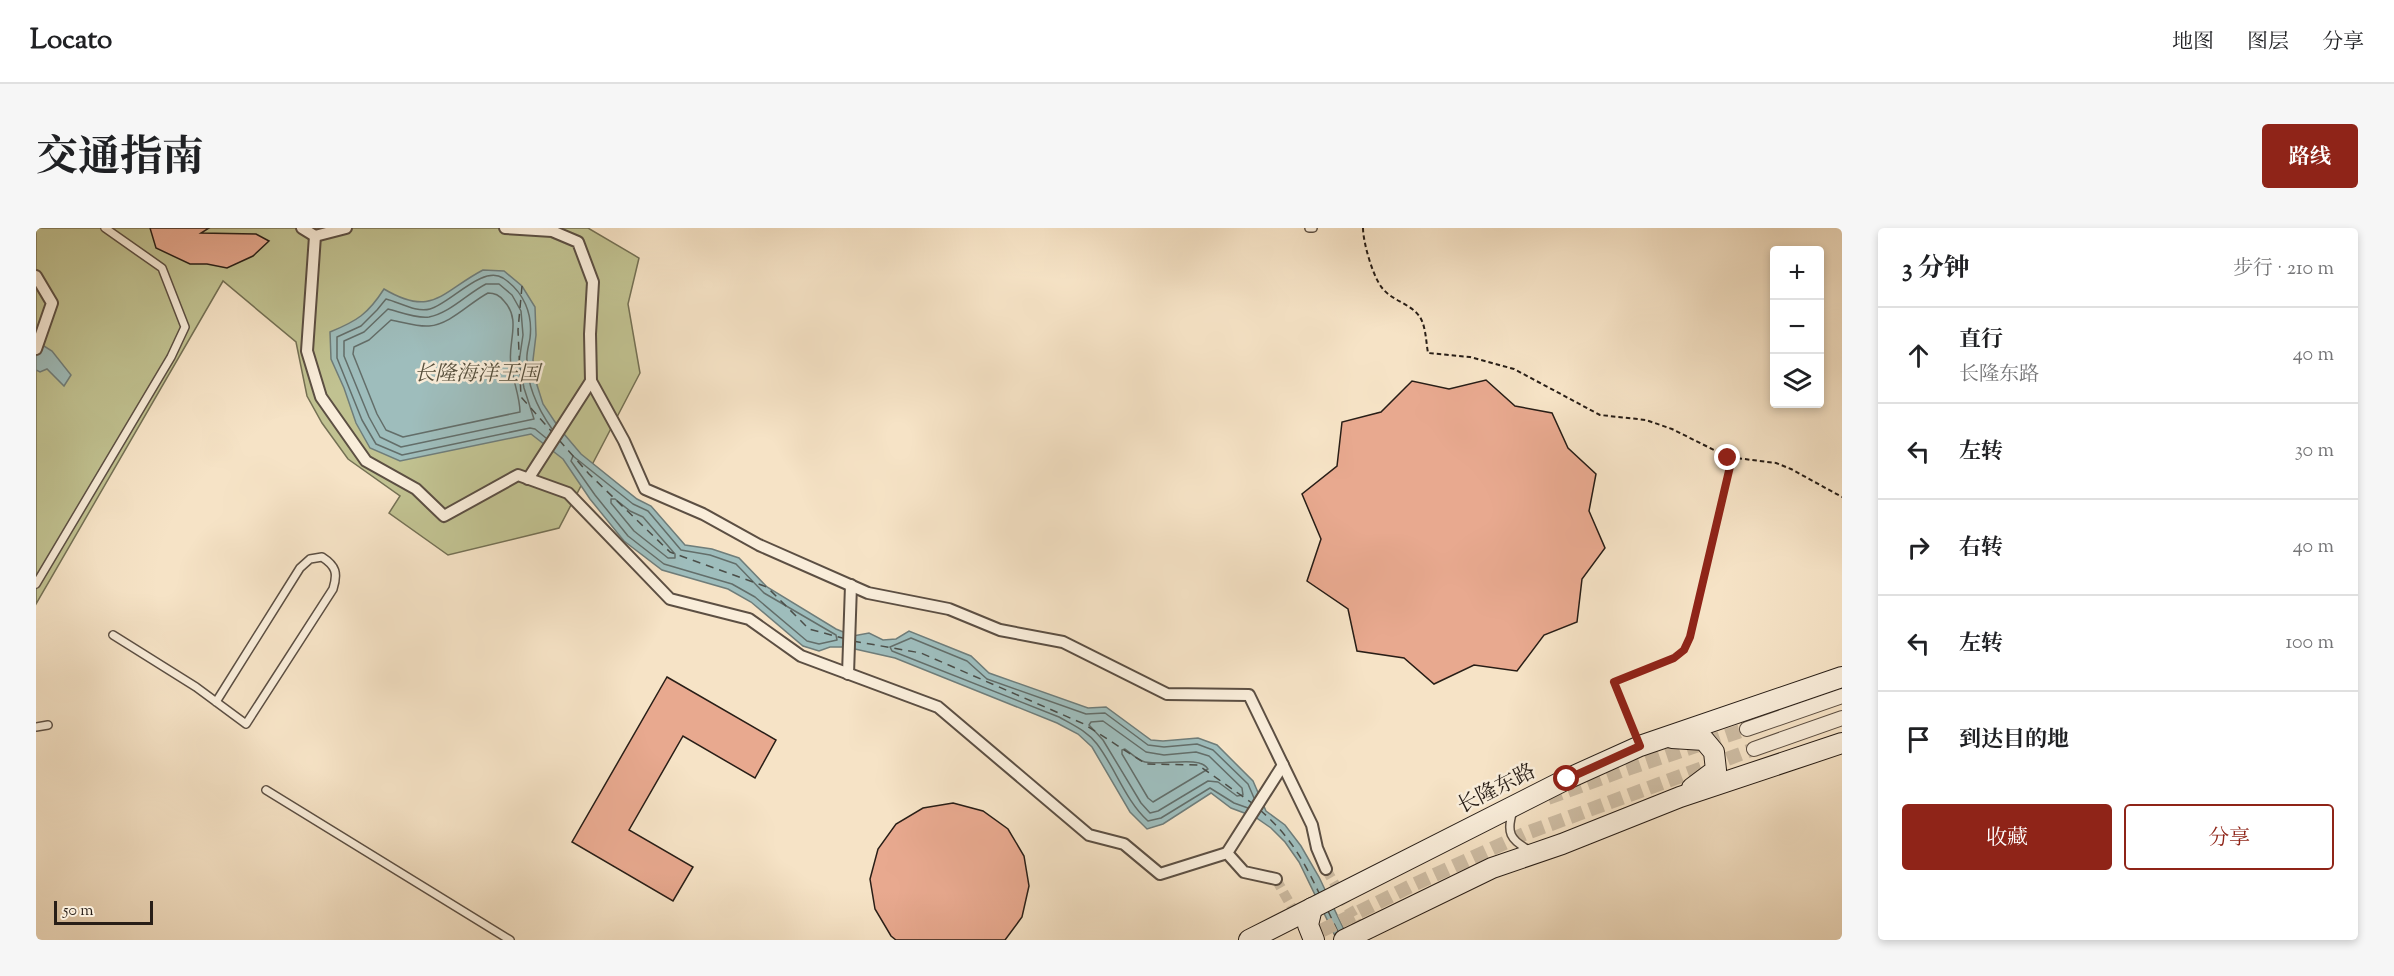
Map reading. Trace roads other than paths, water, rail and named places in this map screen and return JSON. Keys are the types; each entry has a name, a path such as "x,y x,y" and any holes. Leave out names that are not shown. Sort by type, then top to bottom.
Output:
{"main road":[{"name":"长隆东路","path":"1249,940 1537,795 1640,746 1842,677"},
{"path":"1662,737 1704,740 1714,752 1716,770 1680,797"},
{"path":"1344,940 1492,868 1562,844 1680,797 1842,743"},
{"path":"1312,908 1308,926 1314,940"}],"street":[{"path":"302,228 315,236 346,228"},
{"path":"505,228 552,231 578,242 593,282 590,334 591,381 624,441 645,489 703,514 759,545 868,593 949,609 1000,630 1063,642 1167,694 1249,695 1312,825 1317,848 1326,869"},
{"path":"315,236 307,351 321,397 366,460 416,489 444,516 518,475 568,493 670,599 749,620 801,656 938,707 1089,835 1124,844 1160,874 1227,853 1283,765"},
{"path":"36,276 52,303 36,349"},
{"path":"528,479 591,381"},
{"path":"848,674 851,585"},
{"path":"1747,729 1842,696"},
{"path":"1754,749 1842,718"},
{"path":"1227,853 1244,872 1276,879"}],"lane":[{"path":"36,584 171,357 185,327 162,268 105,228"},
{"path":"113,635 196,687 216,702 246,724 333,589 337,576 333,565 322,557 310,559 300,568 216,702"},
{"path":"36,727 48,726"},
{"path":"267,790 510,940"},
{"path":"1537,795 1513,810 1508,826 1514,841 1528,850 1544,849"}],"water":[{"path":"483,270 504,271 522,286 535,307 536,335 533,360 537,385 543,404 559,428 581,454 637,499 651,506 685,545 712,549 739,558 767,587 836,629 853,636 869,633 883,640 896,639 909,631 971,656 989,673 1088,708 1106,707 1151,740 1198,738 1217,745 1253,781 1266,811 1285,825 1301,846 1319,877 1349,940 1337,940 1299,862 1285,842 1255,817 1231,808 1211,793 1163,824 1147,829 1130,812 1092,747 1078,734 1057,723 895,658 846,647 830,647 819,651 803,646 751,602 728,589 662,570 624,541 590,499 563,459 531,434 400,461 370,448 356,423 331,359 330,332 361,316 373,305 384,289 401,297 426,302 436,299"},
{"path":"36,341 52,351 71,375 64,386 47,369 40,372 36,370"}],"tunnel":[{"path":"1548,798 1747,729"},
{"path":"1303,940 1413,885 1524,834 1754,749"},
{"path":"1326,869 1367,940"},
{"path":"1276,879 1299,920"}],"park label":[{"name":"长隆海洋王国","path":"477,373"}]}
